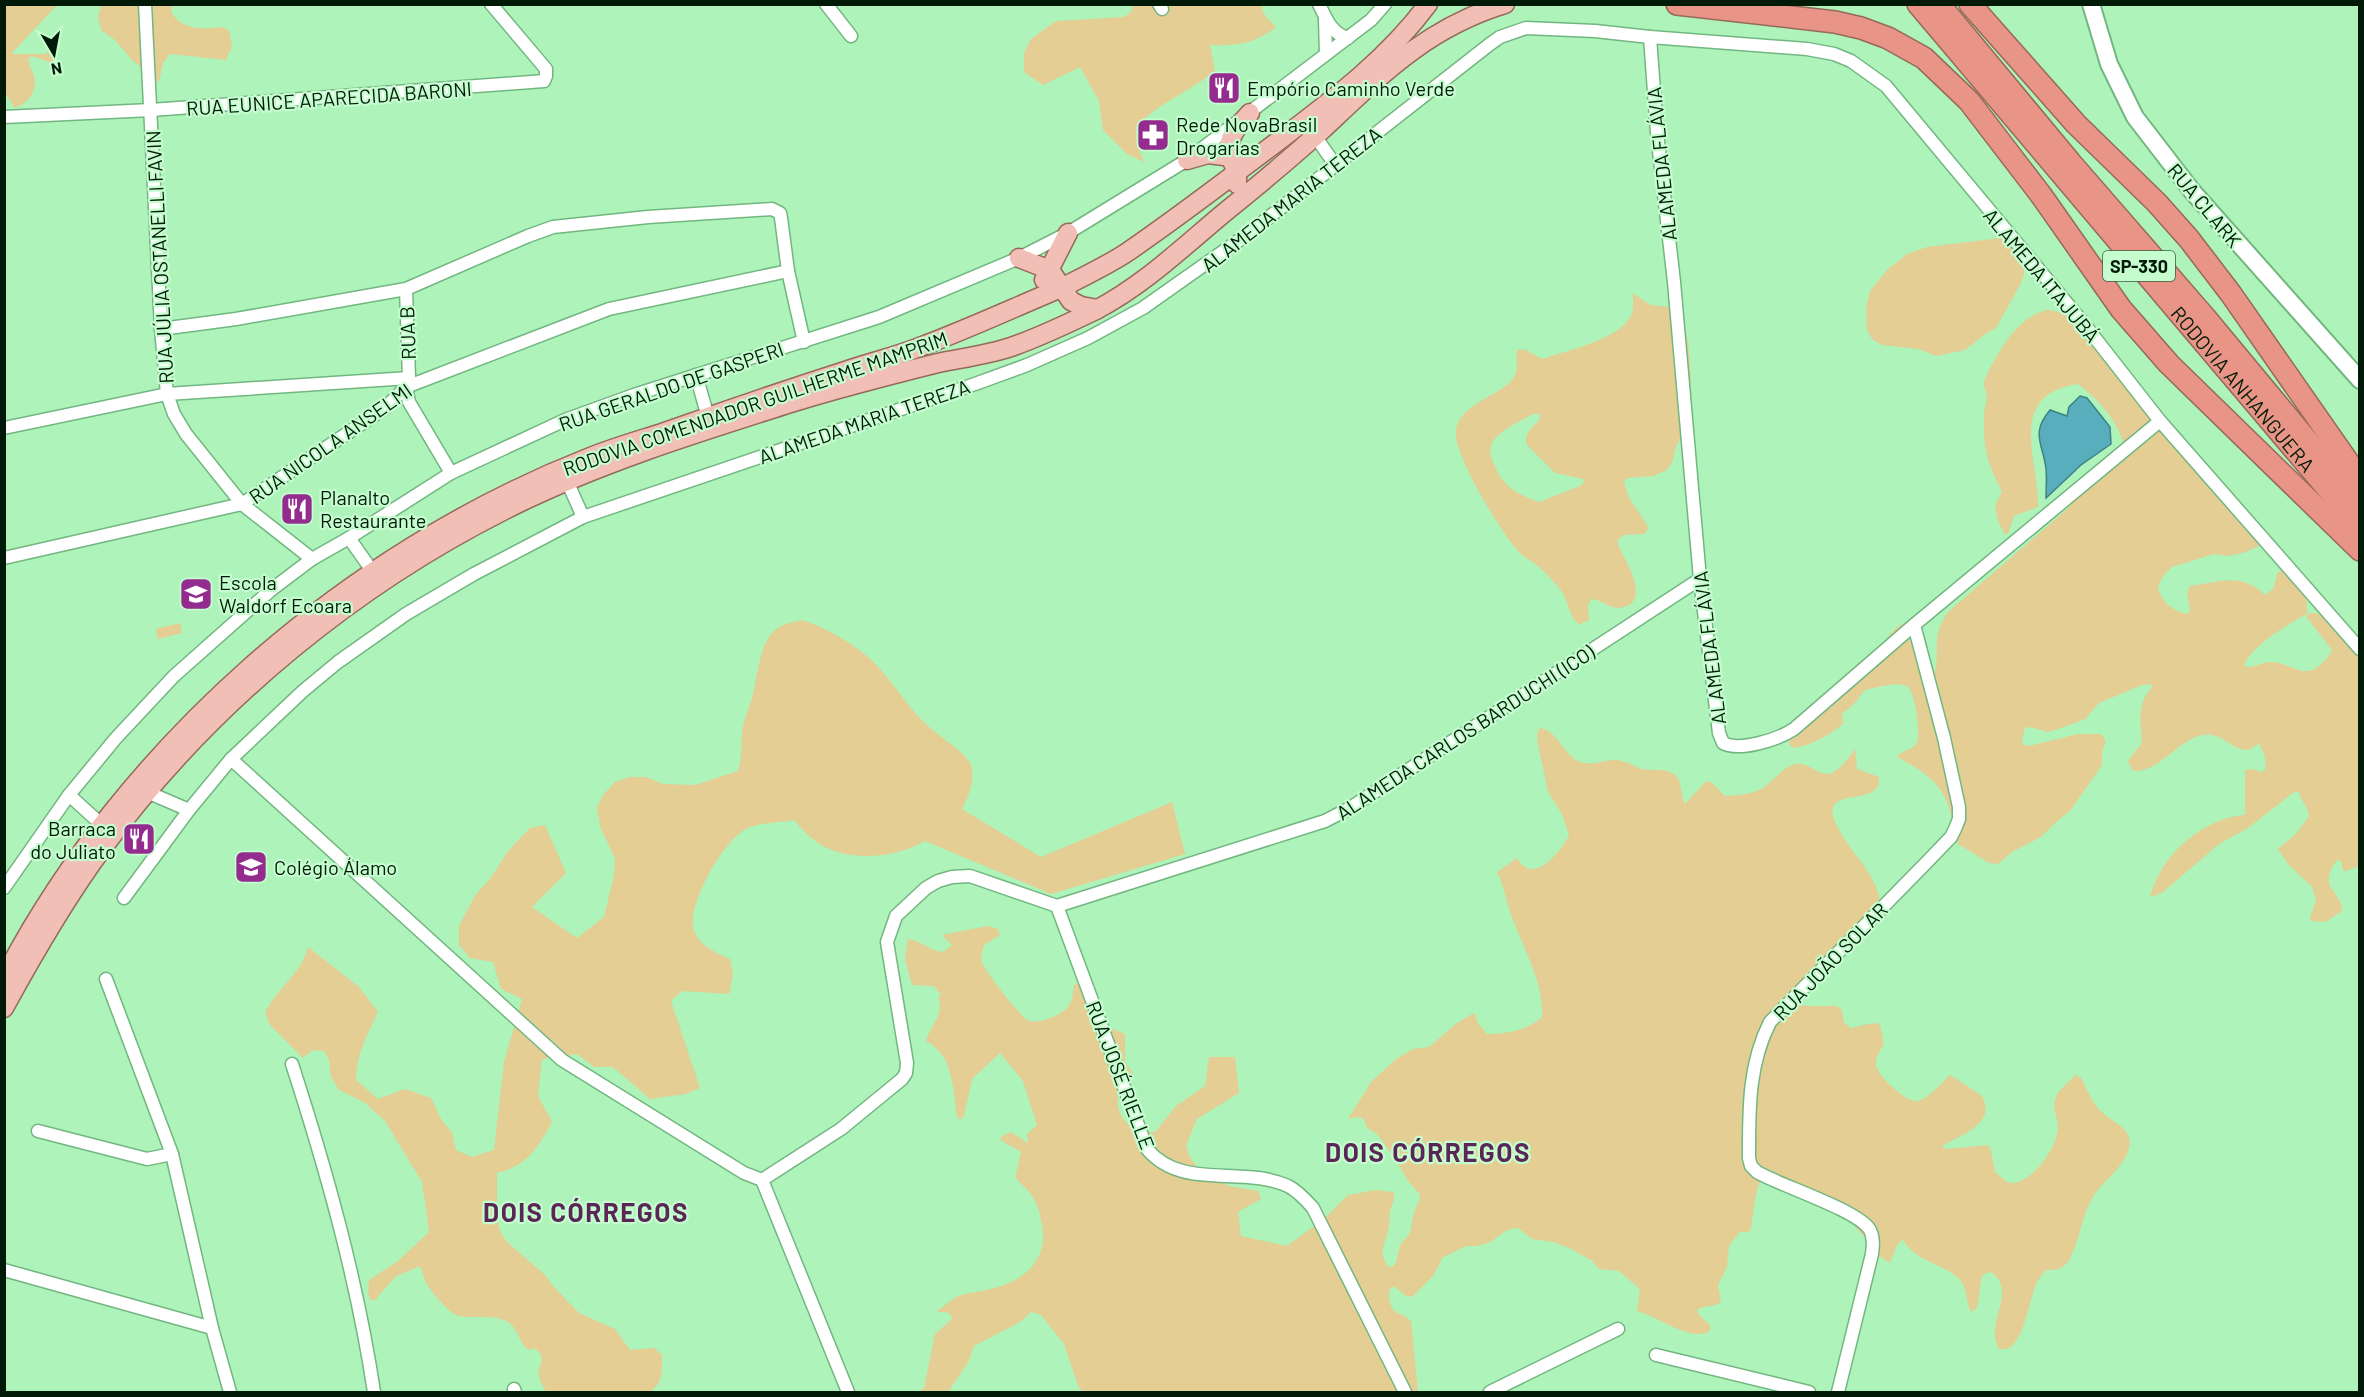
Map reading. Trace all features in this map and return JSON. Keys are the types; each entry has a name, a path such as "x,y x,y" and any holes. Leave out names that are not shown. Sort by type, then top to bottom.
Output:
{"highway":[{"path":"1677,4 1835,22 1862,28 1888,38 1924,58 1969,100 2141,333 2169,364 2360,550"},
{"name":"RODOVIA ANHANGUERA","path":"1918,4 2360,527"},
{"name":"RODOVIA ANHANGUERA","path":"1939,4 2360,504"},
{"path":"1970,4 2076,124 2157,203 2189,239 2231,294 2360,479"}],"main road":[{"path":"1187,160 1208,154 1234,165 1254,159 1318,110 1381,57 1404,34 1428,4"},
{"name":"RODOVIA COMENDADOR GUILHERME MAMPRIM","path":"4,1008 69,896 103,847 147,792 207,726 265,672 365,594 478,524 567,481 624,459 851,385 1010,348 1098,309 1172,258 1315,136 1395,63 1423,42 1458,21 1504,4"},
{"path":"1228,209 1236,194 1234,165 1229,149 1233,132 1250,114"},
{"name":"RODOVIA COMENDADOR GUILHERME MAMPRIM","path":"4,978 58,886 102,825 194,719 250,666 373,572 475,510 587,458 915,349 1062,288 1124,254 1234,165"},
{"path":"1030,301 1050,270 1068,233"},
{"path":"1019,258 1050,270 1071,301 1098,309"}],"street":[{"name":"RUA JÚLIA OSTANELLI FAVIN","path":"144,4 161,329 167,394 174,414 186,434 242,504 312,559"},
{"name":"RUA EUNICE APARECIDA BARONI","path":"4,117 151,110 545,80 546,69 491,4"},
{"path":"826,4 851,36"},
{"name":"RUA GERALDO DE GASPERI","path":"4,888 69,795 116,738 174,676 271,590 312,559 451,473 565,420 696,375 879,317 1019,258 1068,233 1187,160 1371,20 1385,4"},
{"path":"1404,34 1408,21 1418,4"},
{"name":"RUA CLARK","path":"2091,4 2109,64 2135,117 2192,191 2360,380"},
{"path":"1321,10 1339,35 1348,38"},
{"path":"1321,10 1327,34 1326,54"},
{"name":"ALAMEDA MARIA TEREZA","path":"124,898 189,810 231,759 303,691 338,662 406,614 474,574 584,517 975,384 1027,365 1088,338 1143,308 1196,272 1500,37 1526,28 1595,31 1650,37"},
{"name":"ALAMEDA ITAJUBÁ","path":"1650,37 1808,48 1842,58 1871,74 1886,86 2081,320 2160,421 2360,649"},
{"name":"ALAMEDA FLÁVIA","path":"1650,37 1656,122 1674,282 1700,579 1719,734 1723,742 1728,745 1740,745 1783,737 1794,729 2160,421"},
{"path":"1315,136 1336,166"},
{"path":"161,329 236,319 406,290 528,236 553,228 648,217 772,209 780,213 788,271 804,342"},
{"name":"RUA NICOLA ANSELMI","path":"4,558 242,504 385,408 408,382 609,309 788,271"},
{"name":"RUA B","path":"406,290 409,402 451,473"},
{"path":"1078,318 1088,338"},
{"path":"696,375 708,417"},
{"path":"4,428 167,394 408,382"},
{"path":"567,481 584,517"},
{"path":"349,538 373,572"},
{"name":"ALAMEDA CARLOS BARDUCHI (ICO)","path":"1057,906 1325,821 1360,802 1700,579"},
{"name":"RUA JOÃO SOLAR","path":"1838,1392 1872,1254 1872,1234 1862,1222 1831,1204 1757,1172 1749,1158 1749,1101 1759,1048 1770,1022 1951,837 1959,819 1959,807 1944,738 1914,626"},
{"path":"231,759 562,1060 744,1173 762,1180 848,1392"},
{"path":"147,792 189,810"},
{"path":"69,795 102,825"},
{"path":"762,1180 841,1129 902,1079 906,1073 887,942 896,916 904,907 938,881 962,876 970,876 1057,906"},
{"name":"RUA JOSÉ RIELLE","path":"1057,906 1146,1149 1155,1160 1168,1167 1185,1172 1274,1181 1291,1187 1303,1198 1313,1208 1405,1392"},
{"path":"106,979 172,1154 212,1328 230,1392"},
{"path":"292,1064 322,1159 347,1253 364,1327 374,1392"},
{"path":"38,1131 147,1159 172,1154"},
{"path":"4,1270 212,1328"},
{"path":"1490,1392 1618,1329"},
{"path":"1656,1355 1809,1392"}],"shaded area":[{"path":"4,5 57,5 11,54 44,54 50,51 57,59 55,62 49,62 29,57 35,87 28,100 15,108 5,93"},
{"path":"101,5 173,5 171,11 180,22 186,25 201,28 223,27 229,31 232,46 226,60 170,54 163,63 159,82 132,60 115,40 101,30 98,17"},
{"path":"1133,5 1263,5 1262,9 1266,17 1276,27 1245,43 1210,45 1215,71 1154,111 1136,127 1137,144 1144,162 1127,154 1103,130 1099,101 1080,67 1043,85 1024,72 1024,53 1031,39 1056,21 1124,17 1131,12"},
{"path":"2001,238 2010,240 2016,245 2024,261 2024,274 1996,328 1965,350 1936,356 1918,349 1882,345 1872,339 1867,330 1866,308 1870,291 1887,270 1907,254 1927,247"},
{"path":"1633,293 1650,305 1671,307 1685,330 1691,375 1690,411 1686,430 1676,446 1673,460 1667,470 1653,476 1627,478 1624,482 1629,498 1649,528 1644,534 1623,535 1618,540 1634,582 1636,591 1634,599 1629,605 1618,608 1591,599 1588,606 1589,621 1583,622 1582,625 1574,619 1562,592 1540,568 1520,553 1501,528 1470,474 1457,441 1456,430 1463,414 1503,388 1513,378 1517,369 1518,349 1526,350 1542,359 1603,338 1615,332 1631,316","holes":["1533,414 1540,414 1540,419 1526,437 1527,445 1555,473 1583,479 1584,482 1580,486 1539,502 1516,492 1505,483 1491,457 1490,450 1495,438 1505,430"]},
{"path":"2046,310 2067,315 2080,326 2102,357 2127,381 2261,545 2246,552 2228,556 2214,554 2172,567 2163,576 2158,586 2164,600 2172,608 2187,614 2190,610 2187,593 2190,586 2230,580 2248,583 2265,595 2273,589 2278,572 2287,568 2304,588 2307,614 2314,613 2330,621 2344,635 2359,657 2359,866 2346,871 2343,870 2341,861 2337,860 2331,869 2329,883 2341,904 2342,911 2325,922 2312,921 2310,918 2316,900 2312,887 2288,864 2277,848 2297,833 2309,816 2299,792 2294,792 2248,828 2219,844 2163,892 2150,896 2162,869 2179,847 2210,825 2245,815 2245,770 2253,769 2261,772 2265,770 2266,763 2259,744 2247,750 2242,749 2209,734 2185,743 2151,767 2133,771 2128,761 2142,743 2142,707 2152,687 2151,684 2142,685 2099,703 2085,719 2061,728 2048,732 2030,727 2025,728 2023,744 2029,746 2078,734 2101,734 2106,741 2102,752 2102,765 2070,811 2041,837 2012,852 1998,864 1989,863 1958,844 1951,813 1941,791 1925,774 1897,757 1914,746 1918,740 1915,705 1907,686 1892,685 1865,690 1842,714 1843,724 1838,728 1806,745 1793,748 1789,744 1791,736 1876,659 1889,636 1904,623 1910,621 1912,624 1907,639 1921,650 1930,670 1935,672 1938,635 1948,612 2066,510 2087,486 2126,459 2139,444 2124,447 2118,428 2107,411 2078,384 2055,390 2041,401 2034,415 2031,432 2038,507 2014,516 2009,532 2005,535 1998,521 1995,506 2002,491 1989,463 1985,446 1984,415 1987,397 1983,384 2007,340 2025,321","holes":["2307,614 2307,618 2332,650 2320,665 2308,671 2271,662 2251,667 2244,666 2247,659 2262,644 2281,629"]},
{"path":"803,620 834,634 863,653 881,670 918,716 968,760 971,765 972,782 962,809 1041,857 1172,802 1185,854 1051,894 925,841 900,851 857,856 843,854 818,843 794,820 759,825 739,834 718,858 709,874 695,906 693,920 694,931 700,941 730,959 733,974 729,994 682,991 671,1001 700,1088 685,1094 650,1099 613,1067 594,1067 577,1054 542,1059 538,1096 552,1122 542,1140 524,1161 497,1173 497,1219 506,1241 545,1275 579,1313 615,1329 630,1350 654,1348 662,1355 660,1381 650,1392 546,1392 539,1373 541,1355 535,1348 529,1350 525,1347 514,1327 501,1319 455,1315 426,1283 420,1266 395,1277 375,1300 370,1300 369,1280 398,1261 429,1232 422,1182 385,1121 364,1102 339,1090 331,1077 329,1060 324,1051 313,1050 303,1058 270,1025 265,1013 295,973 308,947 359,987 378,1012 360,1054 356,1080 378,1099 405,1089 431,1098 442,1121 452,1132 456,1150 472,1157 494,1150 504,1062 522,999 501,989 493,962 470,958 459,945 459,926 476,894 490,879 508,851 530,828 545,825 566,873 532,907 577,938 604,917 614,875 615,859 600,826 597,807 604,794 615,782 630,777 646,777 663,784 695,785 738,771 743,725 768,638 776,629"},
{"path":"180,623 182,633 158,639 156,629"},
{"path":"1540,728 1551,733 1573,758 1583,763 1618,760 1642,769 1671,772 1679,780 1685,804 1706,781 1712,783 1725,796 1756,791 1766,786 1788,767 1796,764 1806,765 1827,774 1832,773 1855,749 1857,769 1879,777 1878,786 1871,792 1842,800 1835,804 1832,811 1836,824 1873,880 1880,904 1793,1003 1807,1006 1837,1006 1842,1010 1844,1023 1851,1028 1873,1023 1880,1024 1884,1044 1877,1057 1878,1070 1899,1093 1912,1100 1921,1100 1950,1075 1981,1095 1985,1113 1981,1121 1966,1133 1941,1147 1948,1149 1988,1145 1995,1172 2009,1182 2022,1181 2044,1161 2057,1135 2058,1127 2054,1107 2056,1096 2076,1075 2081,1078 2099,1110 2122,1127 2129,1138 2128,1153 2124,1160 2091,1200 2072,1255 2067,1263 2055,1270 2046,1270 2038,1280 2024,1324 2014,1344 2007,1349 1998,1348 1995,1331 2002,1290 1997,1277 1990,1272 1982,1275 1977,1308 1971,1312 1961,1280 1950,1272 1920,1257 1903,1239 1897,1245 1890,1263 1876,1254 1867,1238 1835,1203 1768,1169 1760,1181 1751,1229 1748,1232 1740,1232 1729,1245 1727,1267 1718,1285 1721,1302 1697,1310 1698,1314 1710,1325 1710,1331 1702,1334 1684,1331 1637,1311 1640,1289 1619,1271 1599,1269 1591,1260 1569,1248 1553,1242 1532,1239 1518,1228 1507,1230 1489,1243 1466,1246 1442,1258 1434,1275 1413,1296 1407,1297 1395,1287 1391,1287 1389,1294 1393,1310 1411,1321 1418,1392 1084,1392 1079,1388 1064,1344 1041,1315 1031,1312 1020,1322 974,1346 969,1361 948,1392 919,1392 924,1388 935,1334 952,1319 951,1315 946,1312 936,1312 959,1296 999,1287 1022,1275 1030,1269 1040,1254 1043,1236 1036,1204 1015,1178 1021,1152 1000,1140 1002,1136 1011,1132 1028,1143 1027,1134 1037,1125 1023,1081 1000,1053 972,1079 964,1116 960,1120 957,1117 953,1085 947,1064 935,1047 926,1041 940,1009 938,998 941,995 934,986 912,985 905,959 908,939 943,952 952,945 942,935 988,926 998,929 1000,935 984,945 982,963 1004,994 1029,1021 1046,1020 1058,1015 1071,1002 1074,985 1079,983 1108,1027 1125,1034 1125,1061 1134,1075 1121,1087 1118,1106 1123,1119 1140,1131 1155,1132 1176,1106 1205,1086 1209,1057 1235,1057 1239,1093 1197,1119 1186,1146 1198,1169 1229,1186 1258,1191 1261,1199 1238,1212 1241,1236 1287,1246 1324,1219 1348,1195 1376,1190 1393,1192 1394,1199 1383,1247 1385,1262 1392,1267 1396,1263 1400,1245 1410,1233 1414,1212 1420,1199 1419,1193 1408,1181 1377,1134 1367,1128 1364,1120 1360,1117 1348,1119 1371,1082 1396,1059 1413,1049 1429,1047 1457,1023 1474,1013 1478,1023 1487,1034 1516,1030 1542,1017 1537,980 1497,872 1517,858 1527,868 1533,869 1546,864 1569,835 1562,814 1548,792 1538,744 1537,734"}],"water":[{"path":"2080,396 2087,398 2110,427 2111,444 2081,465 2046,498 2046,472 2039,439 2041,426 2050,410 2067,416 2069,407"}],"place":[{"name":"Empório Caminho Verde","path":"1224,88"},
{"name":"Rede NovaBrasil Drogarias","path":"1153,135"},
{"name":"Planalto Restaurante","path":"297,509"},
{"name":"Escola Waldorf Ecoara","path":"196,594"},
{"name":"Barraca do Juliato","path":"139,839"},
{"name":"Colégio Álamo","path":"251,867"}],"district":[{"name":"DOIS CÓRREGOS","path":"1428,1151"},
{"name":"DOIS CÓRREGOS","path":"586,1211"}]}
